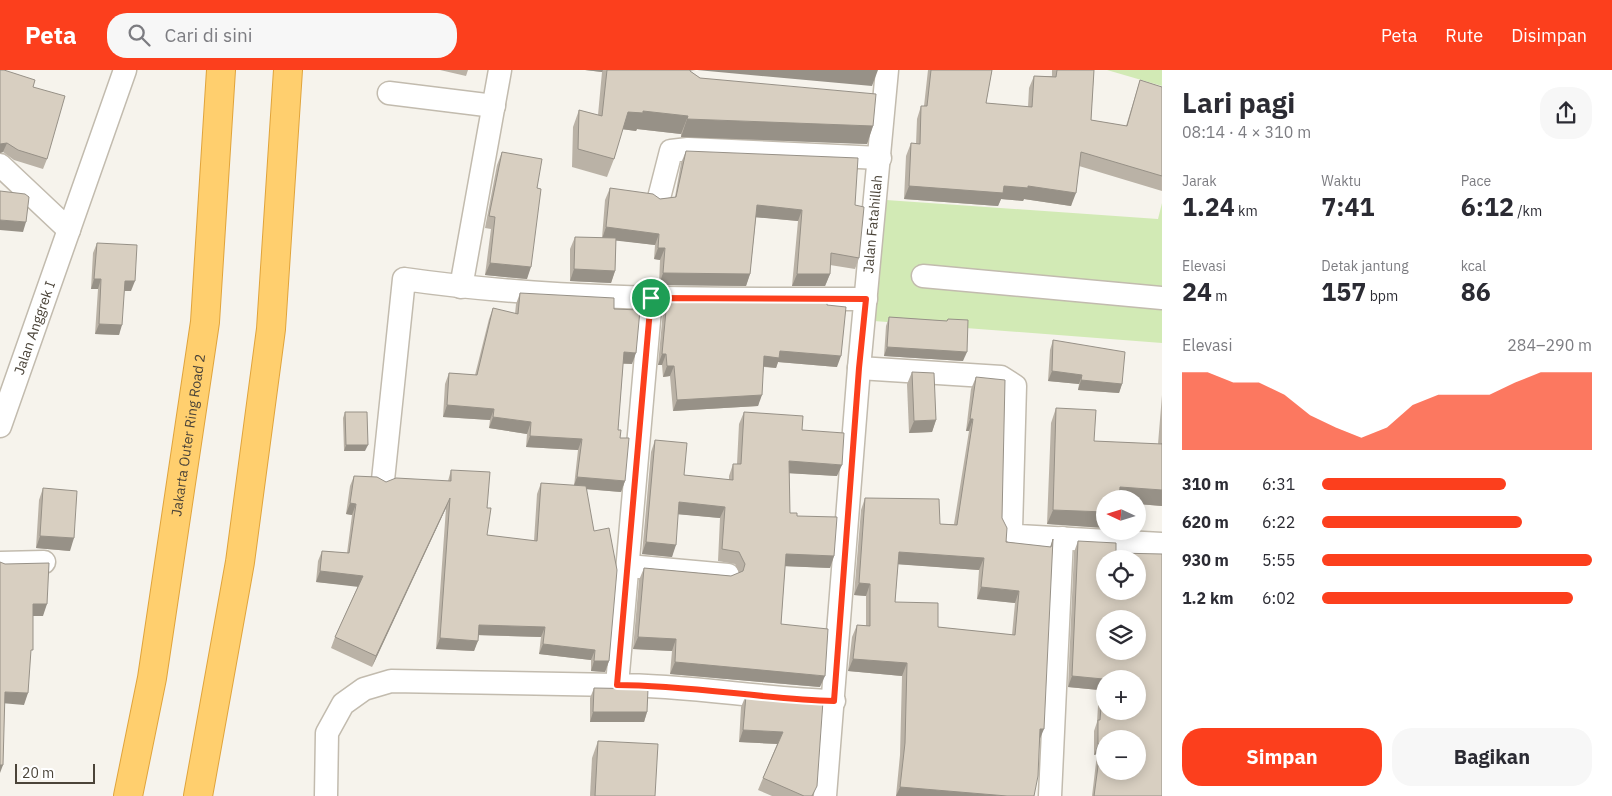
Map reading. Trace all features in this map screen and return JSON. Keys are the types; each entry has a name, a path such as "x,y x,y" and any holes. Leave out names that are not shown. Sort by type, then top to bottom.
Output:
{"highway":[{"name":"Jakarta Outer Ring Road 2","path":"128,796 152,678 205,322 221,70"},
{"path":"198,796 240,562 271,329 288,70"}],"street":[{"name":"Jalan Anggrek I","path":"0,426 125,70"},
{"path":"461,287 500,70"},
{"name":"Jalan Fatahillah","path":"825,796 859,368 880,158 875,99 886,70"},
{"path":"388,93 494,106"},
{"path":"659,198 671,151 688,149 880,158"},
{"path":"0,165 69,230"},
{"path":"923,276 1162,298"},
{"path":"383,480 404,279 461,287 651,298 866,299"},
{"path":"617,685 651,298"},
{"path":"859,368 1001,378 1015,386 1011,530 1018,536 1162,544"},
{"path":"1050,796 1062,538"},
{"path":"0,563 44,562"},
{"path":"628,566 728,575"},
{"path":"326,796 327,733 343,704 364,689 390,681 646,685 789,700 834,701"}],"green space":[{"path":"1107,70 1162,70 1162,86"},
{"path":"886,200 1158,219 1162,203 1162,343 874,321"}],"building":[{"path":"0,70 35,80 33,87 65,96 47,159 18,150 7,143 0,144"},
{"path":"607,70 690,70 700,78 876,94 873,126 687,119 688,116 643,111 643,113 628,112 614,159 578,149 579,110 602,116"},
{"path":"931,70 992,70 986,103 1032,107 1034,76 1056,77 1057,70 1094,70 1091,120 1127,126 1140,80 1162,87 1162,176 1081,152 1076,193 1028,186 1028,188 1004,186 1003,193 909,186 911,143 920,144 921,106 927,106"},
{"path":"686,151 858,158 855,205 864,207 859,258 831,253 830,274 797,274 802,210 757,205 750,274 663,273 665,248 658,248 659,234 606,227 610,188 653,194 660,199 676,197"},
{"path":"502,152 542,159 537,188 541,189 531,267 490,263 495,217 489,216"},
{"path":"0,191 25,194 29,197 26,222 0,220"},
{"path":"575,237 616,238 615,271 574,269"},
{"path":"97,243 137,245 135,281 125,281 122,325 99,324 101,279 94,279"},
{"path":"520,293 614,298 614,309 640,310 636,353 624,352 618,430 621,430 620,438 629,438 625,481 577,477 582,439 530,436 531,422 493,417 494,409 447,405 449,373 477,375 493,308 518,314"},
{"path":"667,300 827,302 827,305 846,307 841,356 780,351 779,358 764,356 762,395 677,400 674,366 667,366 666,354 662,354"},
{"path":"889,317 947,321 948,319 968,320 967,352 887,347"},
{"path":"1053,340 1125,352 1122,384 1081,380 1082,375 1052,371"},
{"path":"912,372 934,373 936,420 914,421"},
{"path":"976,377 1005,380 1002,518 1007,528 1006,542 1051,547 1053,539 1044,729 1040,729 1038,776 1034,796 1007,796 900,787 905,743 907,663 853,659 857,625 870,626 870,584 859,583 865,498 939,499 940,524 957,525 973,419 970,419","holes":["899,552 984,558 981,587 1019,591 1015,635 938,627 938,603 895,602"]},
{"path":"1056,408 1096,410 1094,441 1162,444 1162,490 1120,487 1120,490 1096,490 1096,512 1053,510"},
{"path":"345,412 367,412 368,445 346,445"},
{"path":"744,412 803,416 802,430 844,433 842,465 789,461 790,513 797,513 797,516 837,517 834,556 786,554 781,624 828,629 825,676 675,662 676,639 638,637 644,568 731,576 743,571 745,564 739,552 722,549 725,507 679,502 676,545 646,542 655,440 687,443 684,475 733,480 733,464 741,464"},
{"path":"451,470 490,472 487,508 491,508 487,535 537,541 541,483 586,486 594,531 609,528 617,570 609,661 594,661 595,650 543,644 545,627 479,625 478,641 440,638 450,498 376,656 335,637 363,576 320,571 322,551 349,553 356,504 350,503 354,476 377,477 386,482 396,478 451,481"},
{"path":"43,488 77,491 74,538 40,536"},
{"path":"1078,541 1116,543 1116,550 1096,550 1096,600 1146,600 1146,554 1162,554 1162,796 1094,796 1096,780 1146,780 1146,730 1098,730 1098,720 1146,720 1146,670 1096,670 1096,678 1072,676"},
{"path":"0,562 5,564 49,563 47,604 33,604 33,650 31,650 28,693 5,692 3,765 0,765"},
{"path":"594,688 648,689 647,712 593,712"},
{"path":"746,695 823,701 817,786 812,796 804,796 763,778 783,732 743,730"},
{"path":"598,741 658,744 655,796 595,796"}],"route":[{"path":"651,298 866,299 859,368 834,701 789,700 646,685 617,685 651,298"}]}
